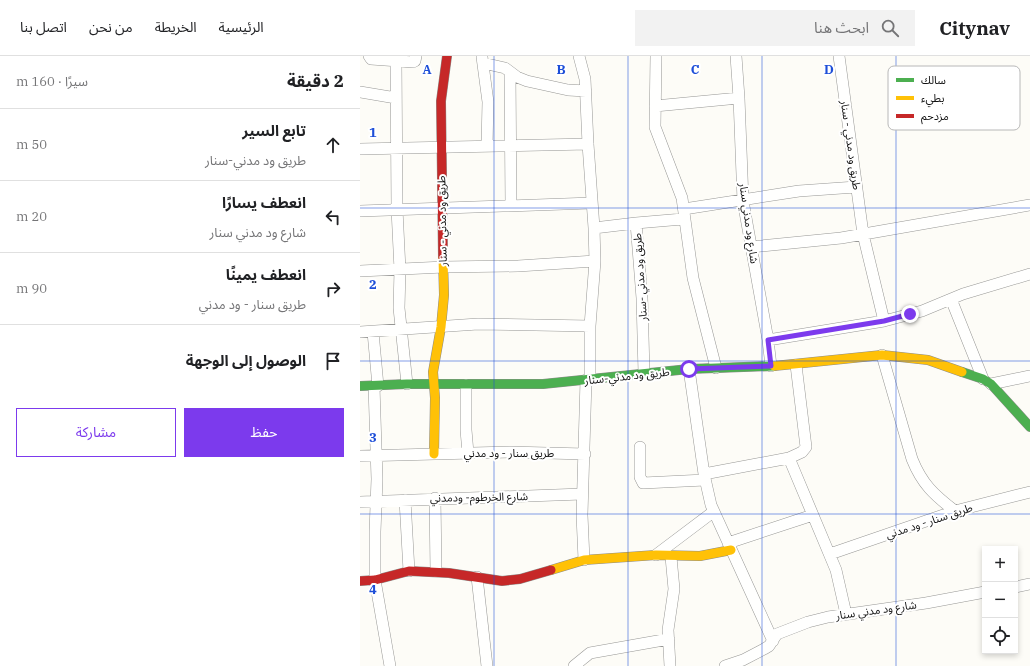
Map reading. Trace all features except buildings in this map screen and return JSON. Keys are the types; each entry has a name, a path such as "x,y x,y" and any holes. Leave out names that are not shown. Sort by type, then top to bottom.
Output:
{"street":[{"path":"369,56 371,58 415,61 416,56"},
{"name":"طريق ود مدني - سنار","path":"434,385 433,372 441,327 444,267 441,208 443,148 441,101 447,56"},
{"path":"580,56 584,69 586,91 595,262 590,326 582,494 584,560"},
{"path":"656,56 655,127 682,198 693,278 716,368"},
{"name":"شارع ود مدني سنار","path":"736,56 743,201 768,340 771,366"},
{"name":"طريق ود مدني - سنار","path":"838,56 863,234"},
{"path":"487,145 489,115 482,59 505,68 527,81 559,88 586,91"},
{"path":"396,60 397,209 400,270 400,329 402,334 407,384"},
{"path":"510,72 511,206"},
{"path":"360,92 396,98"},
{"path":"655,106 739,98"},
{"path":"360,149 443,148 487,145 588,144"},
{"path":"636,223 799,191 856,186"},
{"path":"360,211 592,203"},
{"path":"751,247 807,242 863,234 1030,205"},
{"name":"طريق ود مدني -سنار","path":"594,228 636,223 642,298 644,373"},
{"path":"863,234 884,321"},
{"path":"360,271 595,262"},
{"path":"768,340 884,321 922,311 951,299 1030,274"},
{"path":"951,299 987,382 1030,427"},
{"path":"360,332 510,324 590,326"},
{"path":"374,332 377,456 375,580 390,666"},
{"name":"طريق ود مدني-سنار","path":"360,386 407,384 544,384 689,369 796,365 882,355 928,360 948,366 987,382"},
{"name":"طريق سنار - ود مدني","path":"882,355 912,459 926,486 955,512"},
{"path":"640,447 640,478 643,482 704,477 789,458 798,454 806,447 796,365"},
{"path":"689,369 704,477 713,512 772,640"},
{"path":"987,382 1030,376"},
{"path":"434,385 434,454"},
{"path":"466,385 466,430 468,453"},
{"name":"طريق سنار - ود مدني","path":"360,456 468,453 584,454"},
{"path":"789,458 830,554 841,586 846,614"},
{"name":"طريق سنار - ود مدني","path":"830,554 955,512 1030,492"},
{"name":"شارع الخرطوم- ودمدني","path":"360,502 377,500 582,494"},
{"path":"436,498 436,572"},
{"path":"405,500 409,572"},
{"path":"656,555 713,512"},
{"path":"360,581 375,580 409,572 436,572 502,581 520,579 584,560 656,555 671,557 706,556 813,515"},
{"path":"670,666 669,639 674,589 671,557"},
{"path":"476,577 487,666"},
{"path":"1018,586 1030,584"},
{"name":"شارع ود مدني سنار","path":"725,666 743,660 764,649 772,640 783,632 808,622 846,614 926,603 982,593"},
{"path":"580,664 590,653 669,639"}],"traffic: fast":[{"path":"360,386 407,384 543,384 689,369 774,366"},
{"path":"962,372 983,379 991,384 1030,427"}],"traffic: slow":[{"path":"434,454 435,398 433,372 441,327 444,295 443,258"},
{"path":"774,366 882,355 928,360 962,372"},
{"path":"551,570 584,560 656,555 700,556 731,550"}],"traffic: jam":[{"path":"443,258 441,101 447,56"},
{"path":"360,581 375,580 409,571 449,573 502,581 520,579 551,570"}],"route":[{"path":"689,369 771,366 768,340 884,321 910,314"}]}
